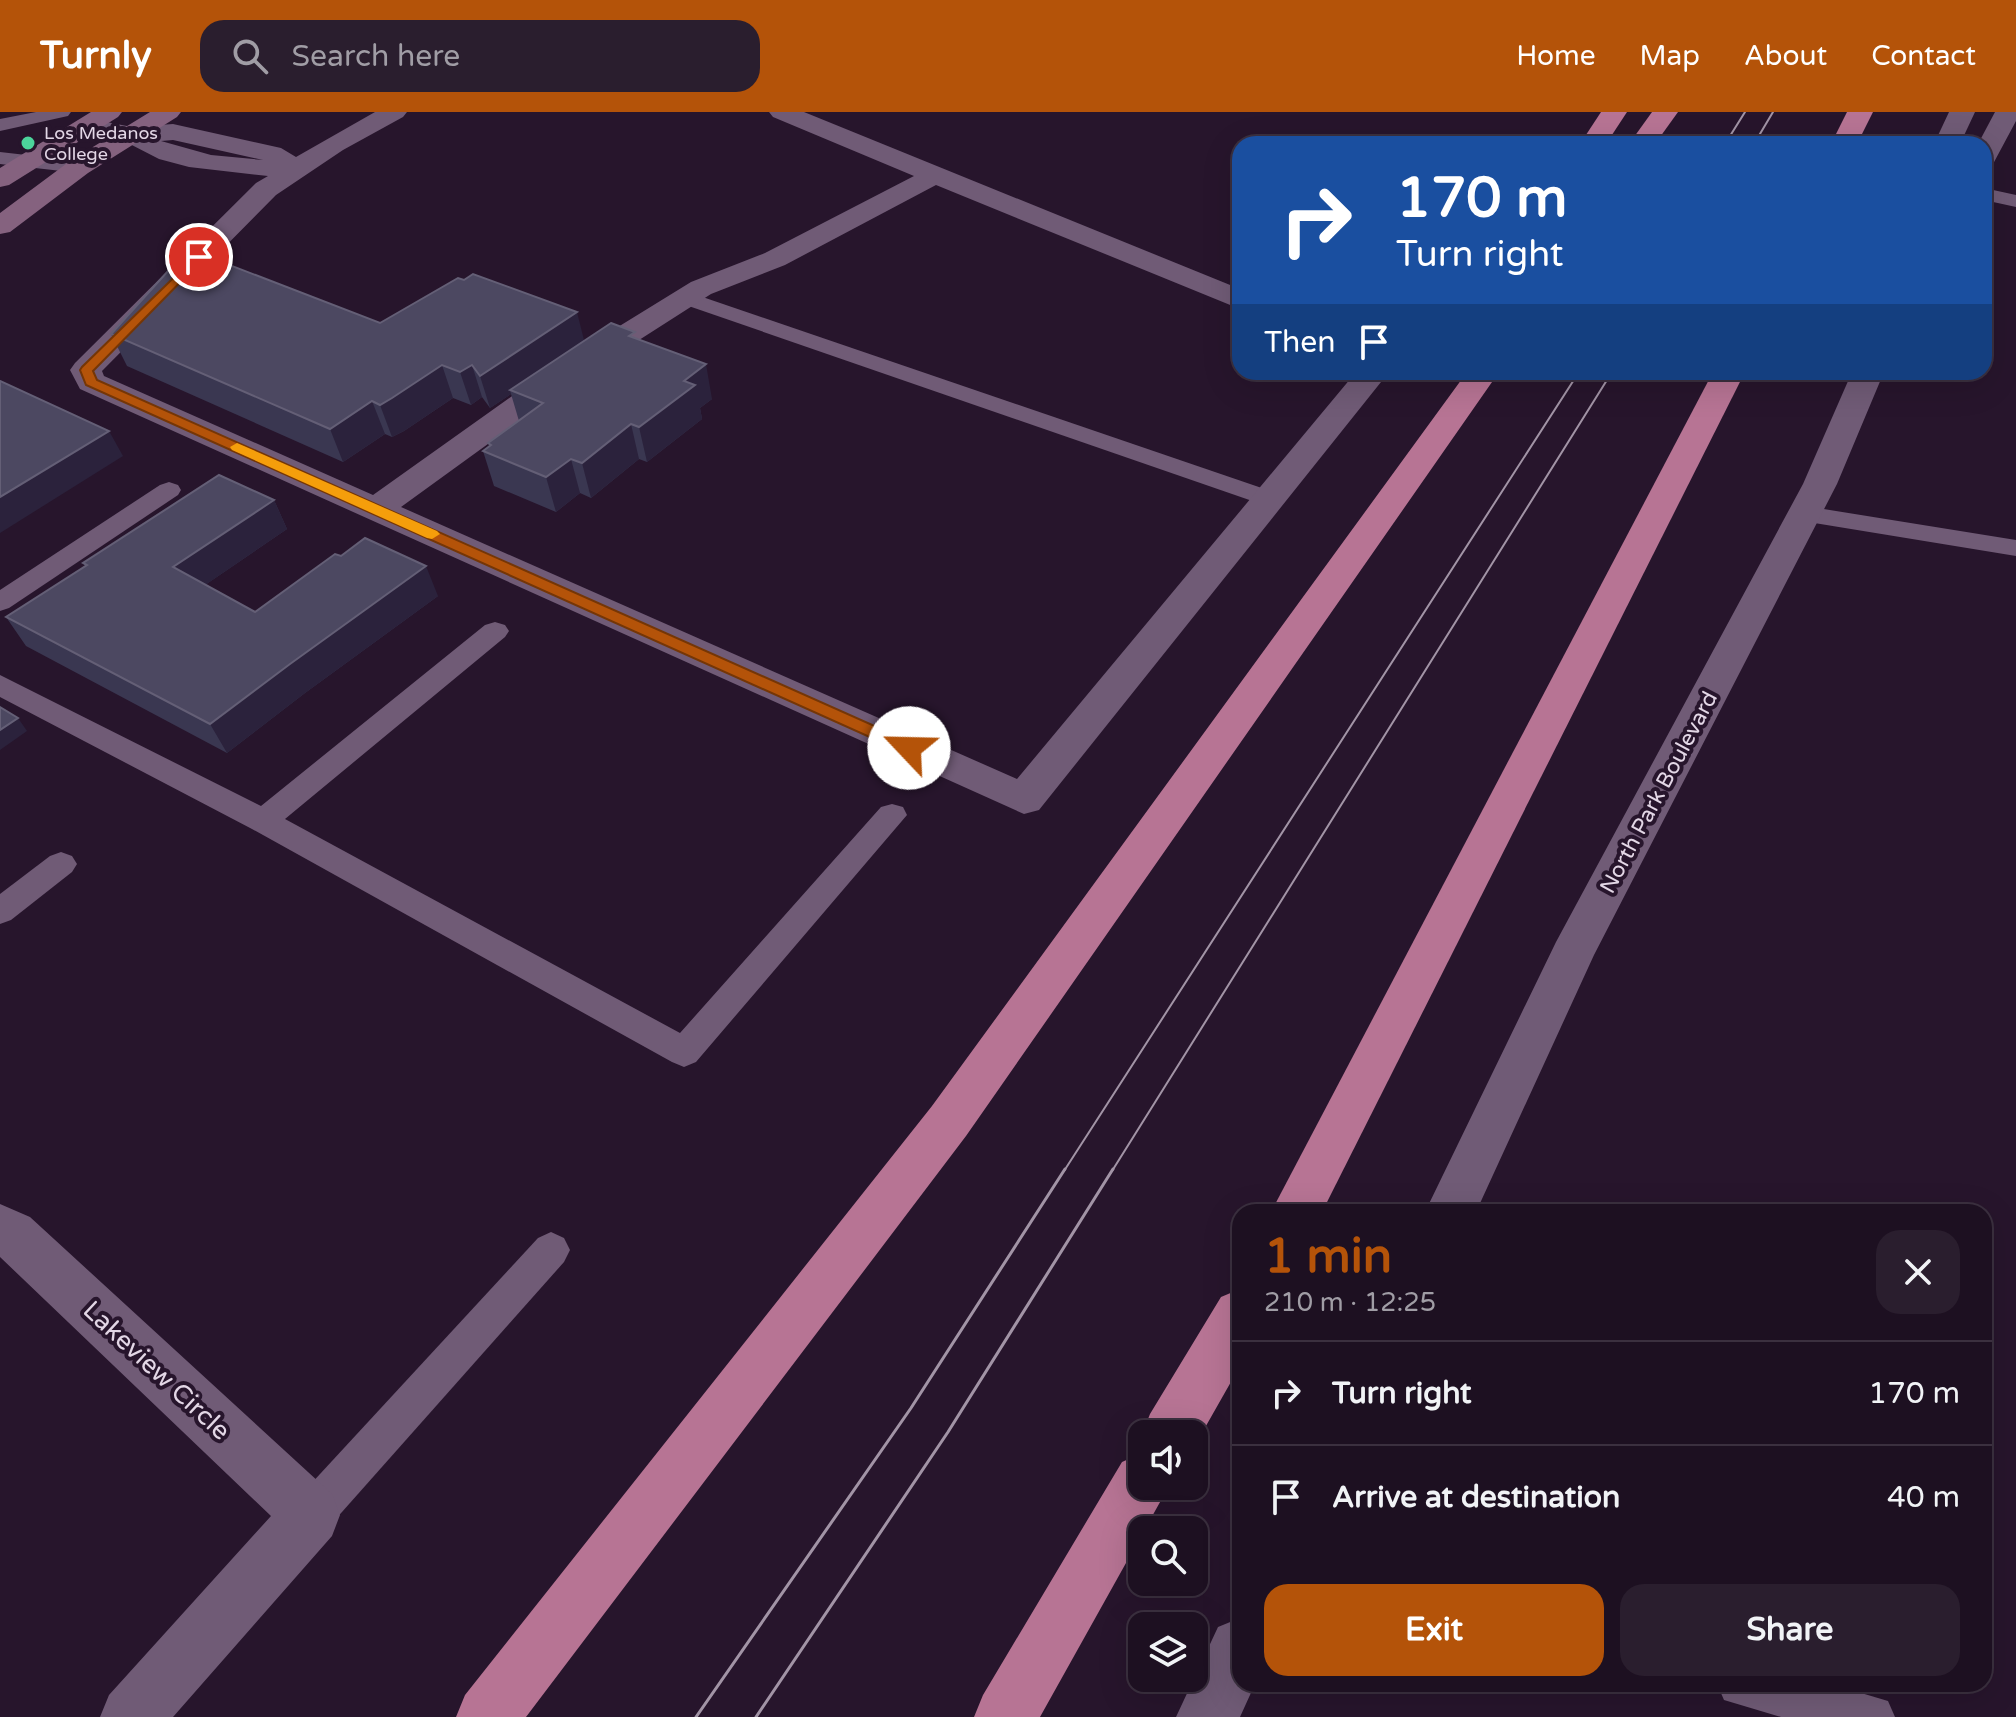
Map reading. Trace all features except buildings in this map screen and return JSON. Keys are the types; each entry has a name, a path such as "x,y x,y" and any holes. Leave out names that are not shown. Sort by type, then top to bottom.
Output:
{"highway":[{"path":"1598,136 1614,112"},
{"path":"1648,136 1665,112"},
{"path":"1848,136 1860,112"},
{"path":"1448,422 1454,380"},
{"path":"487,1717 949,1121 1477,380"},
{"path":"1300,1204 1725,380"},
{"path":"1178,1420 1232,1329"},
{"path":"1005,1717 1132,1500"}],"main road":[{"path":"0,179 13,160 109,112"},
{"path":"0,226 79,167 168,112"}],"street":[{"path":"394,112 296,168 266,189 86,370 91,382 1024,799 1367,380"},
{"path":"782,112 1232,297"},
{"path":"1951,136 1962,112"},
{"path":"1992,143 2008,112"},
{"path":"86,126 132,135 151,148 246,169 296,168"},
{"path":"376,509 564,374 685,297 775,259 937,174"},
{"name":"North Park Boulevard","path":"1454,1204 1572,955 1805,514 1864,380"},
{"name":"Lakeview Circle","path":"0,1228 12,1234 311,1515"},
{"path":"131,1717 311,1515"},
{"path":"1207,1717 1232,1665"}],"lane":[{"path":"0,125 62,112"},
{"path":"13,160 79,167"},
{"path":"1992,196 2016,201"},
{"path":"685,297 1270,499"},
{"path":"0,602 169,490"},
{"path":"1805,514 2016,548"},
{"path":"263,821 495,631"},
{"path":"0,685 263,821 684,1052 892,815"},
{"path":"0,911 61,864"},
{"path":"311,1515 551,1250"},
{"path":"1772,1692 1872,1717"}],"tram line":[{"path":"1730,136 1745,112"},
{"path":"1759,136 1773,112"},
{"path":"1064,1171 1574,380"},
{"path":"1112,1171 1607,380"},
{"path":"696,1717 911,1408 1065,1169"},
{"path":"756,1717 948,1432 1113,1169"}],"slow traffic":[{"path":"237,447 432,534"}],"place":[{"name":"Los Medanos College","path":"28,143"}],"route":[{"path":"199,257 86,370 91,382 909,748"}]}
